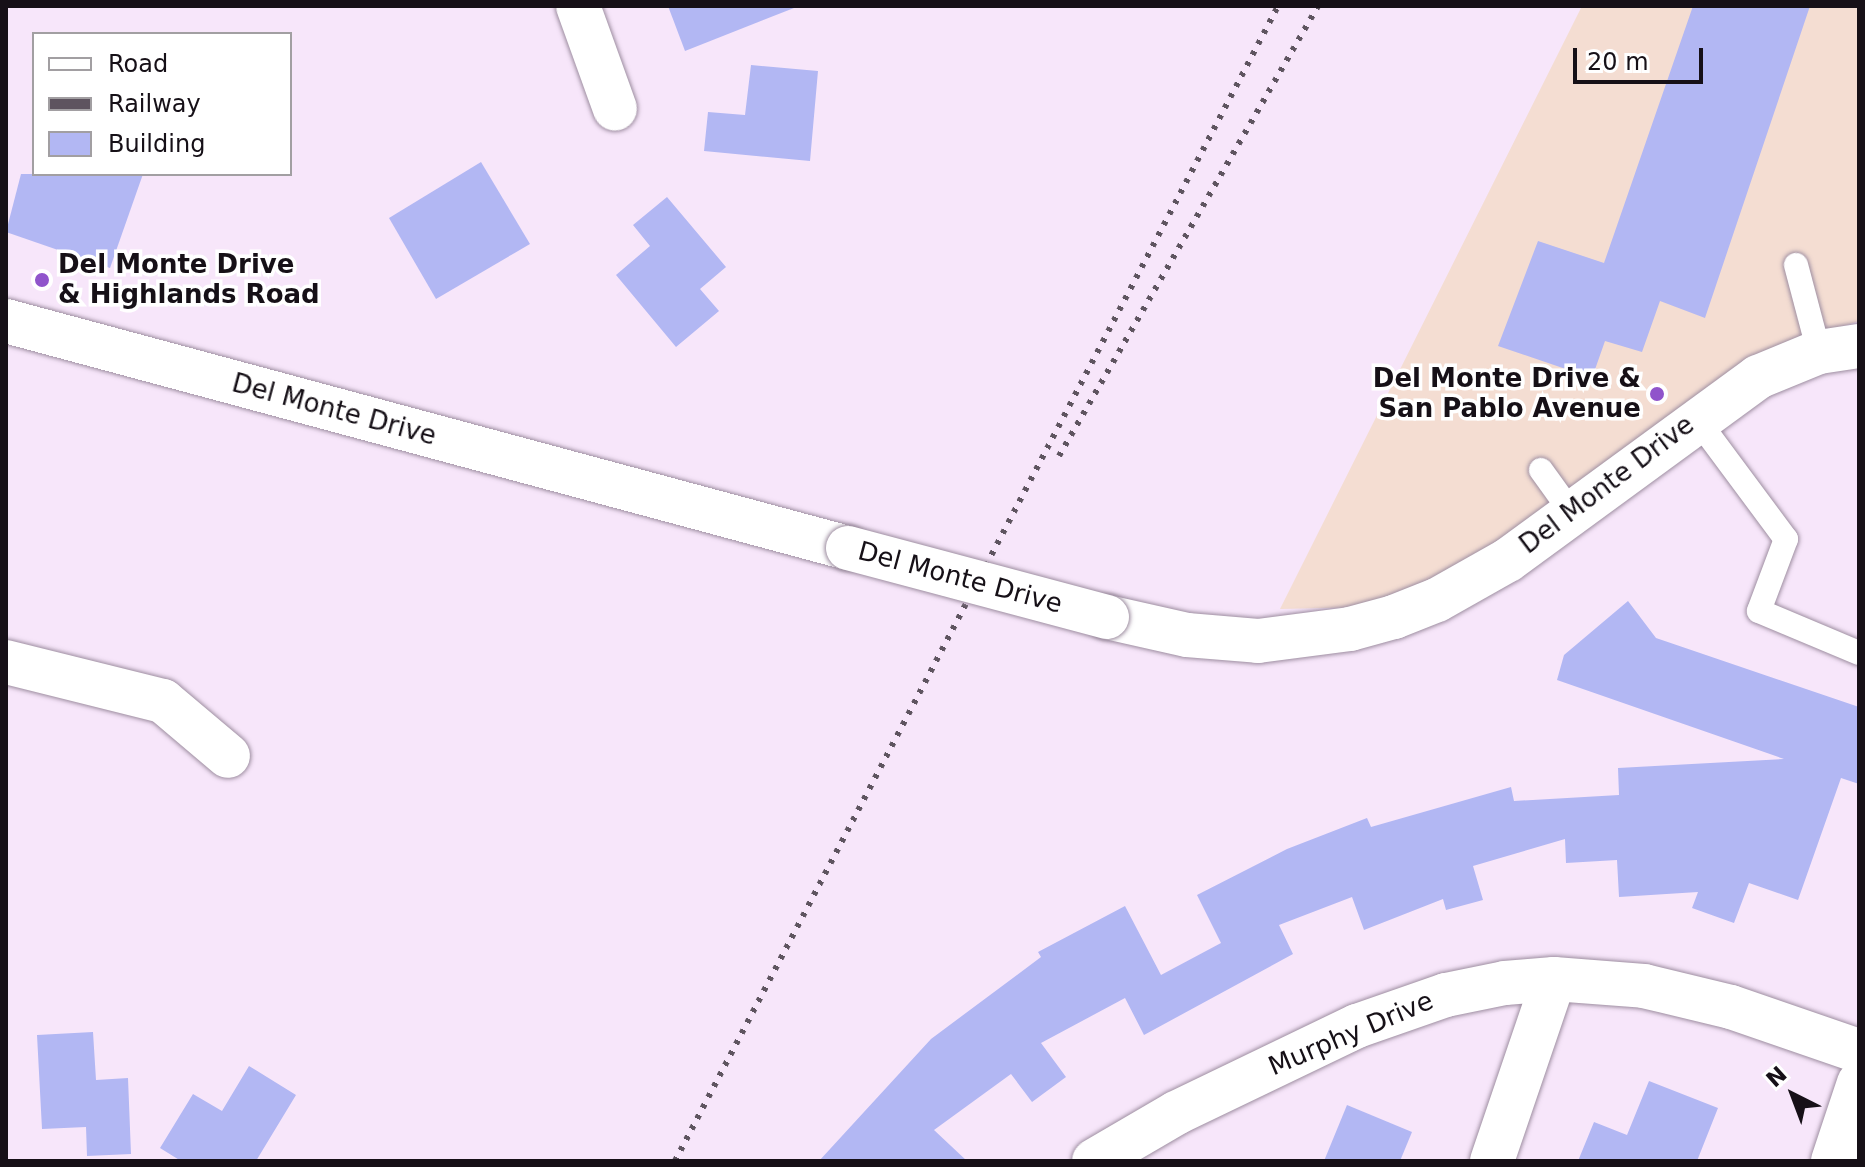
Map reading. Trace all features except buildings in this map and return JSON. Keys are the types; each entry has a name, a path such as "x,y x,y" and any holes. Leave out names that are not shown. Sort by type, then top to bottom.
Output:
{"street":[{"path":"578,6 615,109"},
{"name":"Del Monte Drive","path":"6,321 1107,617 1235,640 1350,629 1437,600 1508,560 1696,418 1758,377 1839,349"},
{"path":"6,662 163,701 228,756"},
{"path":"1492,1161 1554,979"},
{"name":"Murphy Drive","path":"1094,1161 1176,1113 1387,1013 1475,988 1554,979 1644,986 1731,1007 1859,1051"},
{"path":"1833,1161 1859,1083"}],"lane":[{"path":"1796,265 1839,349"},
{"path":"1696,418 1786,539 1759,611 1859,653"},
{"path":"1541,470 1572,513"}],"shaded area":[{"path":"1582,6 1859,6 1859,321 1757,354 1476,560 1372,607 1280,609"}],"railway":[{"path":"675,1161 1278,6"},
{"path":"1059,456 1318,6"}],"place":[{"name":"Del Monte Drive & Highlands Road","path":"42,280"},
{"name":"Del Monte Drive & San Pablo Avenue","path":"1657,394"}]}
